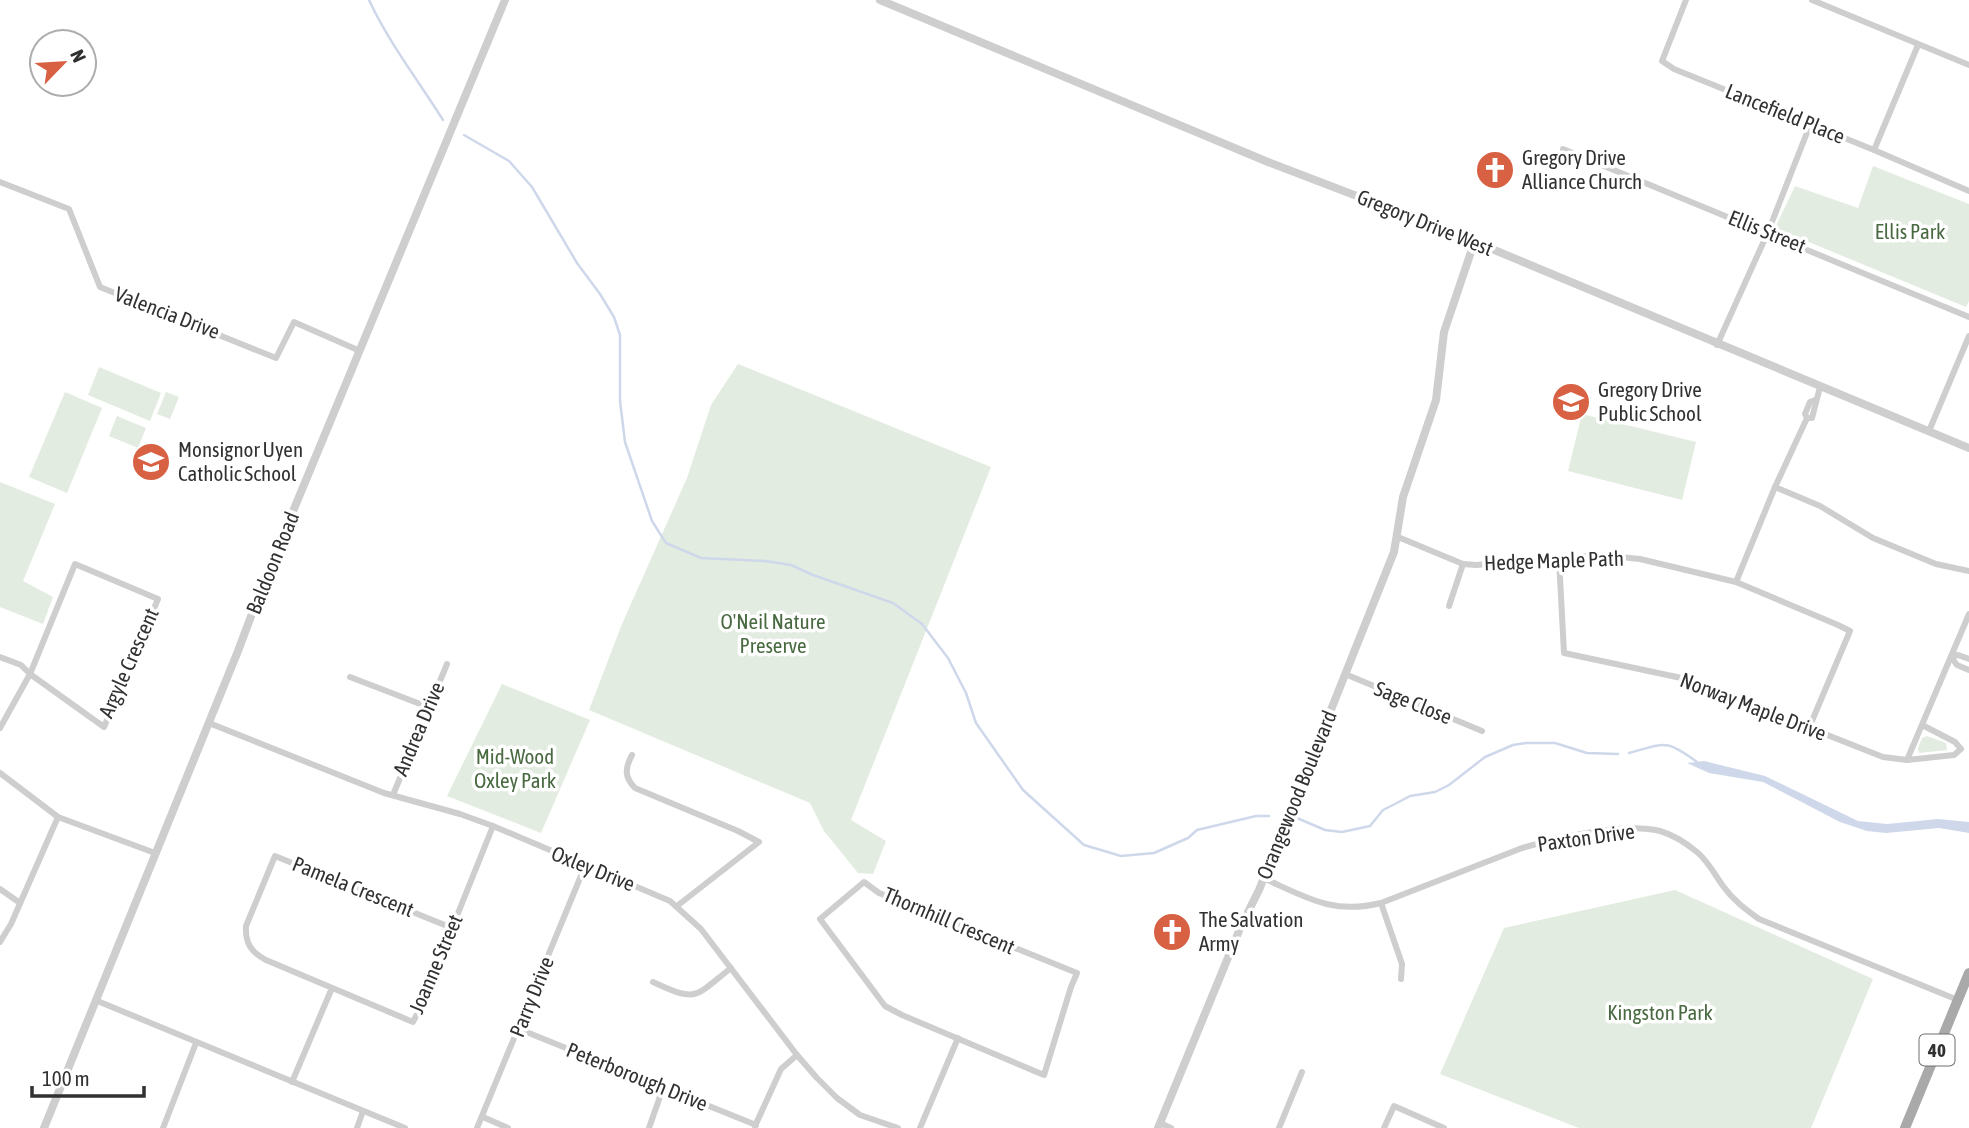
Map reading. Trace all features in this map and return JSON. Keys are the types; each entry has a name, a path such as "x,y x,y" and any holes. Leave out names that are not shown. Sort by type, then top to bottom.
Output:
{"main road":[{"name":"40","path":"1905,1128 1969,973"}],"street":[{"name":"Baldoon Road","path":"44,1128 267,574 505,0"},
{"name":"Gregory Drive West","path":"880,0 1268,162 1370,200 1969,448"},
{"name":"Lancefield Place","path":"1686,0 1662,61 1674,69 1969,191"},
{"path":"1812,0 1969,65"},
{"path":"1874,150 1919,46"},
{"path":"1717,345 1768,232 1810,125"},
{"name":"Ellis Street","path":"1563,149 1969,317"},
{"name":"Valencia Drive","path":"0,182 69,209 100,287 276,358 294,322 360,351"},
{"name":"Orangewood Boulevard","path":"1159,1126 1263,878 1394,552 1403,497 1436,400 1444,332 1474,243"},
{"path":"1929,431 1969,337"},
{"path":"1736,582 1775,487 1807,418 1812,418 1820,387"},
{"path":"1775,487 1821,506 1873,538 1936,564 1969,571"},
{"name":"Hedge Maple Path","path":"1398,537 1462,564 1619,556 1736,582 1850,631 1809,728"},
{"name":"Norway Maple Drive","path":"1559,559 1564,653 1686,679 1883,757 1907,760 1954,755 1961,750 1955,742 1924,726"},
{"name":"Argyle Crescent","path":"0,728 30,674 75,564 158,599 104,727 30,674"},
{"path":"1449,607 1462,564"},
{"path":"1907,760 1924,726 1969,614"},
{"path":"1951,657 1958,655 1969,659"},
{"path":"0,657 22,665 30,674"},
{"path":"1951,657 1957,664 1969,670"},
{"name":"Andrea Drive","path":"393,795 447,664"},
{"name":"Sage Close","path":"1345,674 1482,731"},
{"path":"350,677 428,707"},
{"name":"Oxley Drive","path":"209,723 384,793 493,826 662,897 677,906 701,929 797,1055 837,1098 860,1115 898,1128"},
{"path":"632,755 626,771 627,778 635,788 759,842 677,906"},
{"path":"0,773 58,817 155,853"},
{"path":"0,942 58,817"},
{"name":"Joanne Street","path":"332,988 413,1022 493,826"},
{"name":"Paxton Drive","path":"1263,878 1316,902 1360,908 1381,903 1522,848 1615,830 1659,831 1678,838 1699,854 1738,905 1759,919 1958,1000"},
{"name":"Pamela Crescent","path":"332,988 266,960 250,948 245,936 246,926 275,856 452,928"},
{"name":"Parry Drive","path":"477,1128 585,866"},
{"name":"Thornhill Crescent","path":"864,882 879,893 1077,973 1044,1075 958,1038 885,1006 820,919 864,882"},
{"path":"0,889 20,903"},
{"path":"1381,903 1402,964 1401,979"},
{"path":"653,982 681,995 697,995 731,968"},
{"path":"292,1082 332,988"},
{"path":"95,1000 405,1128"},
{"name":"Peterborough Drive","path":"519,1029 755,1127"},
{"path":"920,1128 958,1038"},
{"path":"163,1128 196,1043"},
{"path":"755,1127 781,1069 797,1055"},
{"path":"1279,1128 1302,1072"},
{"path":"649,1128 663,1088"},
{"path":"1384,1128 1394,1106 1444,1128"},
{"path":"357,1128 363,1111"},
{"path":"483,1117 508,1128"},
{"path":"1159,1126 1171,1128"}],"green space":[{"name":"Ellis Park","path":"1873,166 1969,204 1969,301 1966,307 1775,228 1795,186 1858,208"},
{"name":"O'Neil Nature Preserve","path":"738,364 991,467 851,820 886,841 873,874 858,873 824,831 810,803 589,710 622,624 687,478 711,405"},
{"path":"99,367 161,393 150,421 88,395"},
{"path":"65,392 102,408 67,493 29,477"},
{"path":"166,392 179,397 170,419 157,414"},
{"path":"1582,414 1696,442 1682,500 1568,471"},
{"path":"117,416 146,428 138,448 109,436"},
{"path":"0,482 55,504 23,581 53,597 43,624 0,607"},
{"name":"Mid-Wood Oxley Park","path":"502,684 590,720 541,833 447,796"},
{"path":"1927,736 1946,743 1947,750 1919,753 1922,738"},
{"name":"Kingston Park","path":"1675,890 1873,979 1811,1128 1579,1128 1440,1074 1504,928"}],"water":[{"path":"1704,761 1765,776 1858,821 1887,824 1938,819 1969,822 1969,833 1939,828 1886,833 1867,831 1840,822 1763,782 1709,773 1687,763"}],"waterway":[{"path":"369,0 443,120"},
{"path":"464,135 509,161 532,187 577,263 614,317 620,335 620,401 625,442 652,521 666,543 701,558 791,565 893,603 922,624 948,658 966,693 976,723 1023,790 1084,845 1121,856 1154,853 1188,838 1197,830 1256,816 1269,816"},
{"path":"1297,818 1325,830 1342,832 1370,826 1383,810 1410,796 1435,792 1449,785 1485,757 1513,745 1555,743 1587,753 1618,754"},
{"path":"1629,753 1665,745 1678,749 1697,762"}],"place":[{"name":"Gregory Drive Alliance Church","path":"1495,170"},
{"name":"Gregory Drive Public School","path":"1571,402"},
{"name":"Monsignor Uyen Catholic School","path":"151,462"},
{"name":"The Salvation Army","path":"1172,932"}]}
